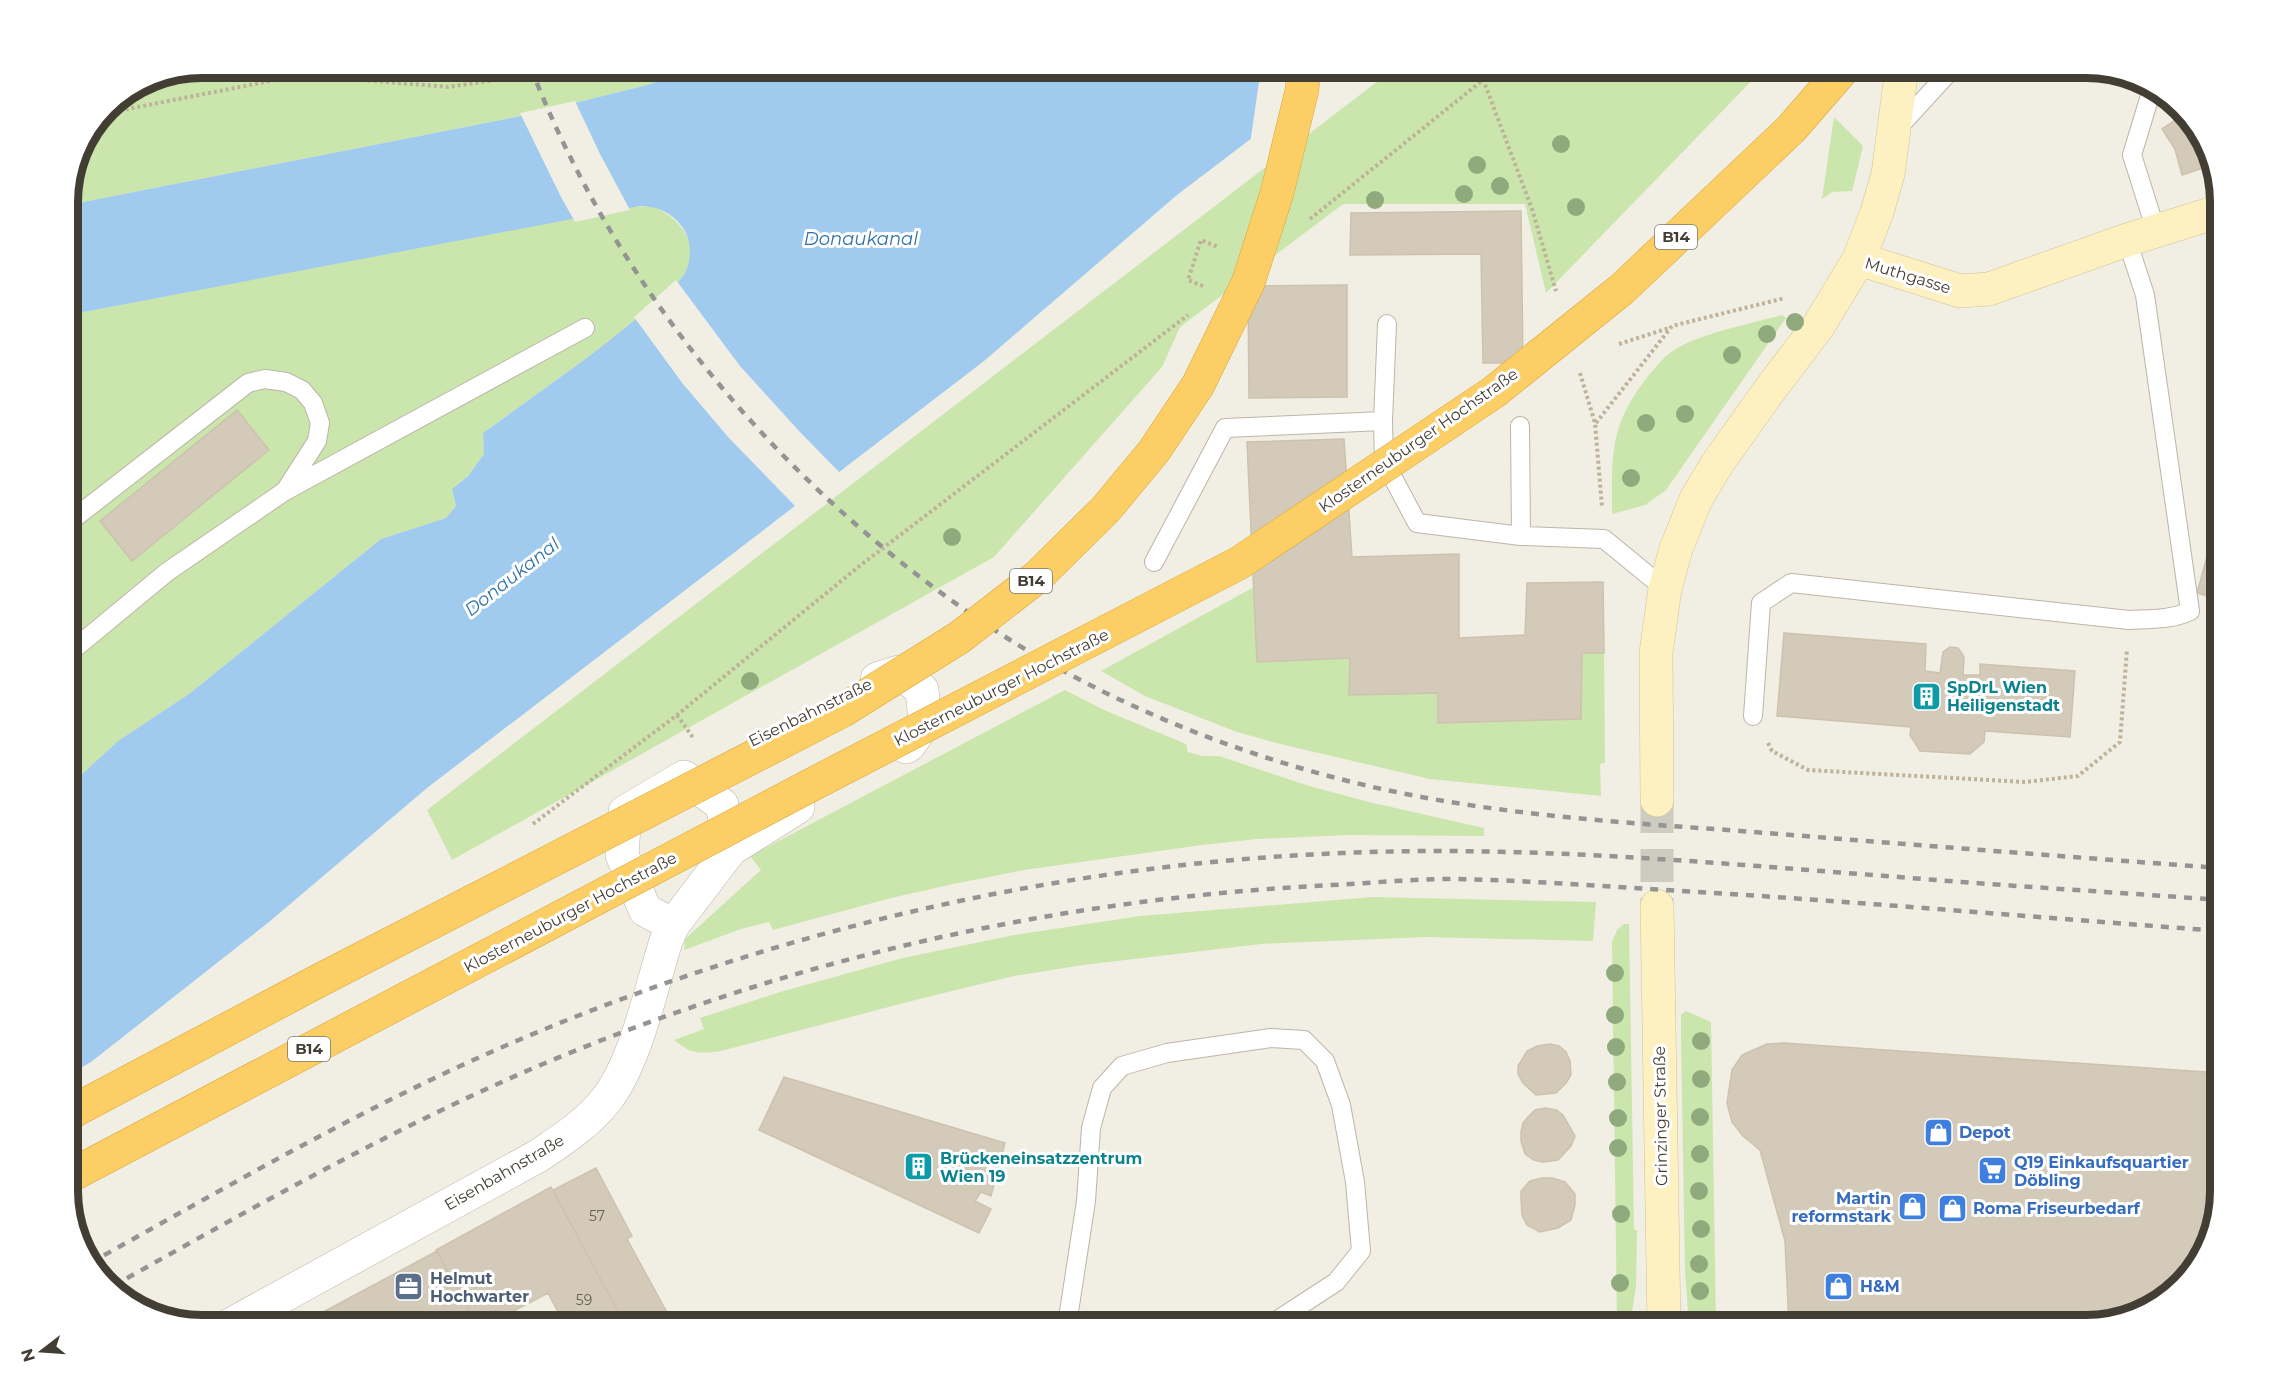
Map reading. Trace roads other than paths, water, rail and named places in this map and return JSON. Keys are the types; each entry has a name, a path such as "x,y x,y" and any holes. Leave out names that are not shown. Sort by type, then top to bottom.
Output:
{"highway":[{"name":"B14","path":"78,1109 321,980 842,711 960,637 1037,577 1105,510 1154,452 1198,385 1248,283 1278,193 1303,78"},
{"name":"Klosterneuburger Hochstraße","path":"78,1172 1239,563 1494,392 1622,289 1791,129 1835,78"}],"street":[{"path":"1859,258 1882,197 1888,174 1901,78"},
{"name":"Muthgasse","path":"1665,589 1676,549 1696,499 1768,392 1820,326 1859,258 1960,291 1973,292 1989,289 2141,235 2210,214"},
{"path":"1657,800 1656,653 1665,589"},
{"name":"Eisenbahnstraße","path":"251,1315 538,1156 583,1124 605,1102 615,1088 630,1057 673,925 731,849 819,794 909,745 925,722 922,690 899,672 856,686 684,777 626,812 622,855 645,910 673,925"},
{"path":"684,777 722,805 731,849"},
{"name":"Grinzinger Straße","path":"1658,906 1664,1315"}],"lane":[{"path":"1895,132 1944,78"},
{"path":"1753,716 1761,603 1791,583 2129,620 2159,619 2190,611 2145,295 2132,155 2151,97"},
{"path":"1387,324 1383,421 1384,461 1417,523 1521,536 1604,539 1665,589"},
{"path":"78,646 167,572 285,490 585,328"},
{"path":"78,513 248,383 265,379 286,382 302,390 313,403 320,423 317,441 285,490"},
{"path":"1154,562 1225,428 1383,421"},
{"path":"1520,426 1521,536"},
{"path":"1069,1315 1086,1201 1091,1128 1102,1088 1122,1066 1144,1059 1167,1053 1271,1038 1304,1040 1325,1061 1341,1105 1355,1182 1361,1251 1336,1282 1286,1315"}],"water":[{"name":"Donaukanal","path":"669,78 1331,78 1177,195 984,361 427,788 269,922 91,1062 78,1069 78,778 118,741 189,694 381,539 446,518 456,506 452,489 468,476 484,454 483,433 634,321 680,280 688,266 690,254 686,233 674,218 658,209 640,206 78,313 78,203 526,115"}],"tunnel":[{"path":"1657,800 1657,906"}],"railway":[{"path":"535,78 569,154 614,237 666,315 724,390 788,460 857,525 930,585 1007,638 1086,683 1127,703 1211,738 1297,767 1436,800 1533,814 1630,823 2210,867"},
{"path":"98,1258 299,1147 405,1092 514,1042 613,1002 714,967 817,936 920,910 1025,888 1131,871 1237,860 1344,853 1483,851 1691,861 2210,899"},
{"path":"119,1283 417,1122 522,1073 619,1033 718,998 818,968 918,942 1020,921 1123,905 1227,893 1453,879 1721,893 2210,930"}],"place":[{"name":"SpDrL Wien Heiligenstadt","path":"1926,696"},
{"name":"Depot","path":"1938,1132"},
{"name":"Brückeneinsatzzentrum Wien 19","path":"919,1167"},
{"name":"Q19 Einkaufsquartier Döbling","path":"1993,1171"},
{"name":"Martin reformstark","path":"1912,1207"},
{"name":"Roma Friseurbedarf","path":"1952,1208"},
{"name":"H&M","path":"1839,1286"},
{"name":"Helmut Hochwarter","path":"409,1287"}]}
